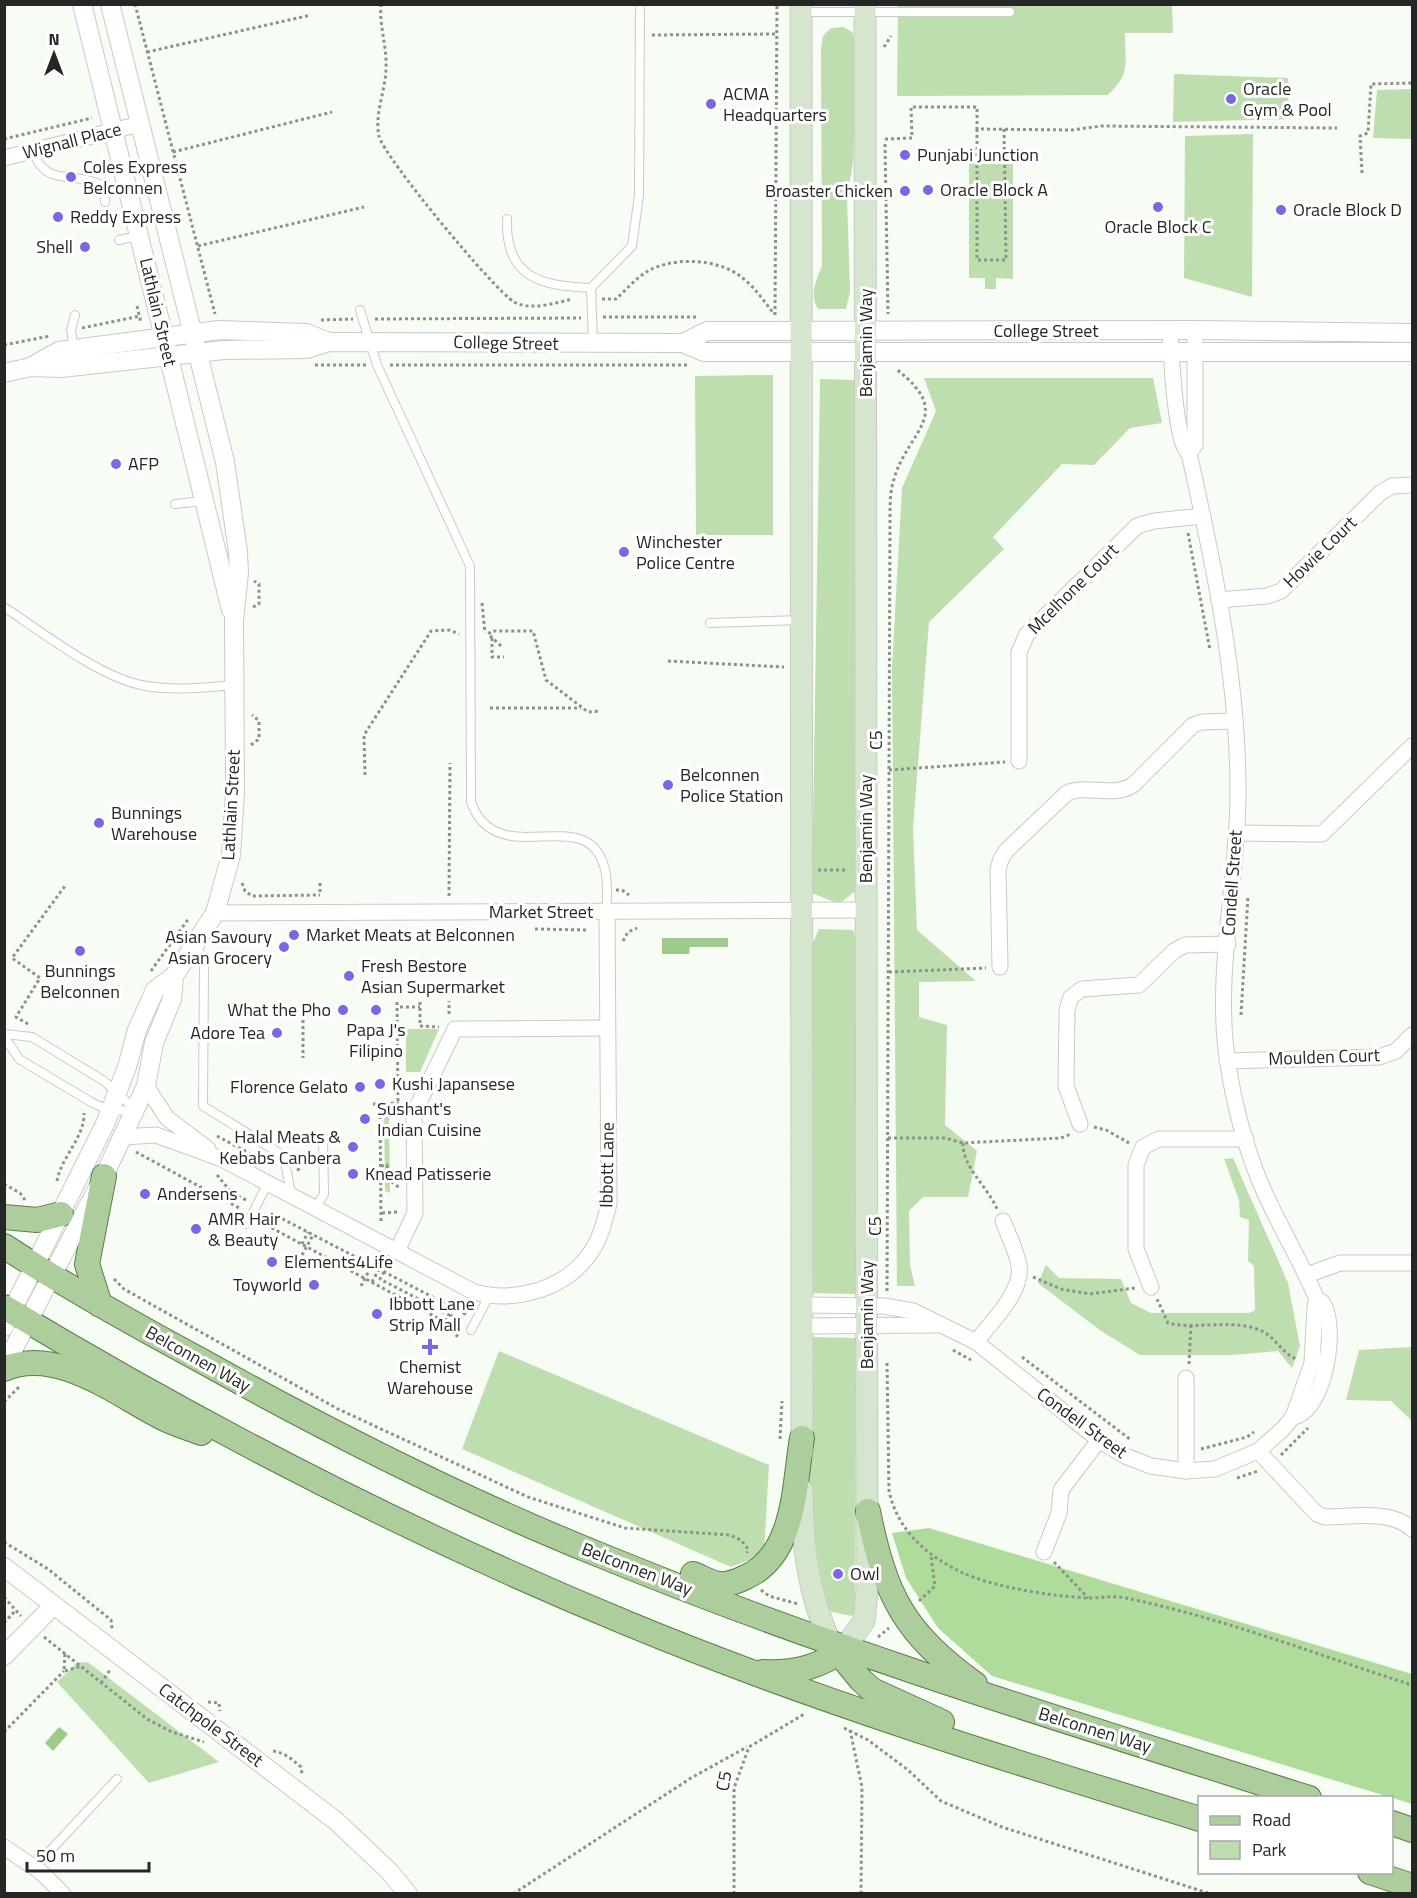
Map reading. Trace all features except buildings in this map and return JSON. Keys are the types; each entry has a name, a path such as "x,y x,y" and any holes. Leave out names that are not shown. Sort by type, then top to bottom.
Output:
{"main road":[{"path":"602,1556 638,1553 720,1584 735,1582 753,1574 771,1558 786,1530 802,1316 801,8"},
{"name":"Benjamin Way","path":"838,1647 861,1626 865,1616 873,1320 867,910 865,8"},
{"path":"100,1305 87,1264 104,1176"},
{"path":"4,1217 37,1220 61,1214"},
{"name":"Belconnen Way","path":"4,1246 100,1305 380,1456 602,1556 838,1647 1306,1796"},
{"path":"12,1317 293,1470 515,1575 630,1624 749,1671 1103,1790 1198,1818"},
{"path":"11,1372 20,1363 69,1370 101,1383 164,1418 293,1470"},
{"path":"791,1441 805,1554 817,1611 838,1647 872,1690 1103,1790"},
{"path":"868,1511 878,1557 897,1606 921,1639 943,1661 996,1699"},
{"path":"749,1671 778,1673 805,1668 838,1647"},
{"path":"1393,1824 1413,1830"},
{"path":"1377,1874 1413,1886"}],"street":[{"name":"Lathlain Street","path":"82,4 234,620"},
{"name":"Lathlain Street","path":"44,1271 61,1214 110,1111 137,1030 155,990 174,976 215,913 231,855 235,792 234,620 239,573 225,462 110,4"},
{"name":"Wignall Place","path":"4,158 140,124"},
{"name":"College Street","path":"31,367 58,351 219,330 306,333 329,342"},
{"name":"College Street","path":"866,342 1170,330 1413,333"},
{"name":"Condell Street","path":"873,1320 913,1311 976,1342 1100,1440 1137,1462 1163,1469 1186,1471 1215,1469 1258,1451 1293,1417 1312,1363 1317,1300 1307,1275 1263,1189 1246,1139 1227,1061 1225,1005 1236,833 1235,721 1230,669 1219,600 1189,453 1183,447 1170,330"},
{"name":"Condell Street","path":"1189,453 1195,446 1195,330"},
{"name":"College Street","path":"31,367 61,368 196,352 307,349 329,342 682,343 704,352 801,342 1171,352 1413,352"},
{"path":"4,373 31,367"},
{"name":"Howie Court","path":"1219,600 1267,596 1281,591 1384,490 1392,486 1413,485"},
{"name":"Mcelhone Court","path":"1019,761 1019,652 1027,634 1137,526 1154,521 1203,516"},
{"path":"1000,967 998,870 1006,851 1061,796 1080,790 1126,789 1192,725 1202,722 1235,721"},
{"path":"1236,833 1322,834 1413,746"},
{"name":"Market Street","path":"215,913 867,910"},
{"name":"Ibbott Lane","path":"222,1160 474,1292 489,1296 517,1295 539,1290 562,1280 587,1259 599,1236 609,1204 607,911"},
{"path":"1080,1124 1066,1086 1066,1010 1071,997 1086,989 1139,985 1183,946 1192,943 1228,944"},
{"name":"Lathlain Street","path":"44,1271 126,1143 135,1109 146,1086 154,1043 172,999 174,976"},
{"path":"397,1251 415,1213 414,1113 455,1029 607,1028"},
{"name":"Moulden Court","path":"1227,1061 1379,1057 1396,1051 1413,1035"},
{"path":"146,1086 167,1118 222,1160"},
{"path":"126,1143 156,1135 222,1160"},
{"path":"1151,1287 1136,1245 1136,1165 1141,1150 1148,1143 1159,1139 1246,1139"},
{"path":"976,1342 1015,1289 1020,1271 1018,1259 1003,1221"},
{"path":"1307,1275 1340,1263 1413,1263"},
{"path":"11,1372 12,1317 44,1271"},
{"name":"Condell Street","path":"1293,1417 1302,1415 1311,1404 1328,1358 1328,1314 1322,1302 1317,1300"},
{"name":"Condell Street","path":"802,1316 942,1325"},
{"path":"1186,1378 1186,1471"},
{"path":"1044,1552 1059,1513 1061,1490 1100,1440"},
{"path":"1258,1451 1317,1514 1392,1516 1413,1529"},
{"name":"Catchpole Street","path":"4,1567 327,1814 367,1849 408,1893"},
{"path":"4,1656 53,1606"},
{"path":"4,1847 34,1868 63,1893"}],"lane":[{"path":"593,344 591,288 632,246 639,195 640,4"},
{"path":"801,8 1010,12"},
{"path":"33,151 40,167 49,174 99,184 104,189 105,202"},
{"path":"507,219 506,236 511,252 530,276 557,287 591,288"},
{"path":"119,240 140,235"},
{"path":"360,310 377,365 470,566 471,802 476,814 490,830 504,836 580,837 592,843 605,868 607,911"},
{"path":"74,349 71,330 75,315"},
{"path":"175,504 204,501"},
{"path":"4,608 113,675 141,685 164,687 234,685"},
{"path":"710,623 801,620"},
{"path":"197,941 204,967 203,1106 284,1156 291,1196"},
{"path":"4,1035 32,1037 118,1090 135,1109"},
{"path":"4,1035 19,1059 110,1111 135,1109"},
{"path":"315,1208 324,1194 323,1137"},
{"path":"247,1224 268,1183"},
{"path":"471,1329 489,1296"},
{"path":"34,1868 117,1779"}],"path":[{"path":"135,4 217,320"},
{"path":"381,4 380,22 387,67 379,136 391,159 487,277 515,302 542,306 575,299"},
{"path":"775,316 777,4"},
{"path":"147,51 310,15"},
{"path":"640,35 776,34"},
{"path":"884,46 891,36"},
{"path":"1362,173 1360,136 1368,133 1371,84 1413,83"},
{"path":"888,315 885,139 912,138 911,107 977,107 977,260 1006,260 1004,129"},
{"path":"173,152 332,112"},
{"path":"4,139 92,117"},
{"path":"977,129 1072,130 1101,126 1337,128"},
{"path":"198,246 364,207"},
{"path":"616,299 647,272 668,263 698,262 740,275 775,316"},
{"path":"318,320 706,316"},
{"path":"763,316 775,316"},
{"path":"4,345 12,343"},
{"name":"C5","path":"888,1283 892,490 894,478 921,427 925,411 917,388 889,364"},
{"path":"377,365 692,365"},
{"path":"365,775 364,735 431,631 450,630 455,634 533,631 546,680"},
{"path":"488,634 501,646"},
{"path":"492,638 492,657 504,657"},
{"path":"784,655 784,679"},
{"path":"668,661 784,667"},
{"path":"540,676 588,712 600,711"},
{"path":"490,708 582,708"},
{"path":"889,770 1019,761"},
{"path":"449,898 450,763"},
{"path":"802,870 889,870"},
{"path":"320,883 320,895"},
{"path":"36,1028 16,1017 40,978 12,958 65,886"},
{"path":"1240,1025 1248,890"},
{"path":"147,979 161,954 191,916"},
{"path":"889,972 1000,967"},
{"path":"449,1001 449,1015"},
{"path":"303,1002 303,1058"},
{"path":"373,1104 398,1103 397,1002"},
{"path":"420,1002 420,1026 444,1028"},
{"path":"400,1007 420,1007"},
{"path":"380,1104 381,1224"},
{"path":"56,1185 59,1171 84,1123 84,1108"},
{"path":"373,1115 380,1115"},
{"path":"888,1138 945,1138 963,1143 1061,1138 1071,1134 1080,1124 1106,1130 1141,1150"},
{"path":"215,1134 288,1174"},
{"path":"373,1142 381,1141"},
{"path":"126,1143 222,1198"},
{"path":"963,1143 969,1165 992,1196 1003,1221"},
{"path":"300,1161 300,1167"},
{"path":"381,1166 387,1165 389,1180 404,1194"},
{"path":"373,1174 381,1174"},
{"path":"4,1184 20,1193 26,1202"},
{"path":"381,1213 397,1213 403,1208"},
{"path":"276,1216 464,1313 460,1320 449,1315 380,1279 384,1272"},
{"path":"261,1222 456,1328"},
{"path":"301,1244 308,1232"},
{"path":"302,1255 313,1235"},
{"path":"360,1286 372,1265"},
{"path":"372,1282 379,1269"},
{"path":"1020,1271 1061,1289 1090,1294 1151,1287 1166,1321 1173,1324 1259,1329 1273,1338 1286,1354 1312,1363"},
{"path":"107,1272 124,1289 338,1409 528,1497 625,1528 730,1535 746,1545 747,1558 754,1554"},
{"path":"445,1322 449,1315"},
{"path":"873,1320 892,1506 902,1525 931,1556 986,1582 1088,1598 1122,1597 1176,1610 1413,1685"},
{"path":"1186,1378 1191,1355 1191,1324"},
{"path":"950,1348 975,1362"},
{"path":"1019,1354 1133,1442"},
{"path":"4,1402 11,1372"},
{"path":"782,1391 791,1441"},
{"path":"1235,1479 1254,1473 1288,1451 1313,1421"},
{"path":"1186,1450 1211,1449 1247,1437 1261,1426"},
{"path":"4,1542 48,1569 111,1620 112,1629"},
{"path":"1044,1552 1088,1598"},
{"path":"931,1556 935,1586"},
{"path":"758,1588 770,1596"},
{"path":"4,1597 15,1611 4,1623"},
{"path":"43,1636 147,1719 172,1732 210,1744"},
{"path":"64,1671 65,1654"},
{"path":"4,1732 64,1671 82,1666"},
{"path":"513,1893 691,1778 811,1710"},
{"path":"840,1725 868,1740 909,1770 940,1801 1002,1827 1211,1893"},
{"path":"850,1730 862,1787 861,1893"},
{"name":"C5","path":"734,1893 734,1788 749,1747"}],"green space":[{"path":"898,5 1172,5 1173,33 1125,33 1125,67 1120,80 1108,95 897,96"},
{"path":"843,27 852,32 857,41 853,163 847,196 850,292 846,309 818,309 814,293 822,266 821,49 823,36 831,28"},
{"name":"Oracle Gym & Pool","path":"1174,74 1288,78 1289,119 1173,122"},
{"path":"1412,89 1412,139 1373,138 1377,90"},
{"path":"1253,134 1252,297 1184,278 1185,136"},
{"path":"969,163 1013,164 1013,279 996,278 996,289 985,289 985,278 969,278"},
{"path":"773,375 773,535 696,535 695,376"},
{"path":"924,378 1153,378 1162,423 1130,428 1094,465 1062,464 993,537 1004,549 929,622 913,829 917,930 976,981 919,982 919,1017 947,1025 945,1125 977,1151 968,1197 923,1197 909,1211 910,1265 915,1286 897,1286 892,667 902,488 936,411"},
{"path":"820,379 855,380 858,889 839,904 812,893"},
{"path":"819,929 853,930 857,943 855,1294 811,1293 811,947"},
{"path":"406,1029 439,1029 420,1072 406,1072"},
{"path":"384,1110 389,1110 390,1193 385,1191"},
{"path":"1233,1158 1288,1283 1300,1346 1292,1368 1278,1351 1233,1355 1140,1355 1101,1331 1038,1283 1046,1265 1059,1278 1121,1279 1131,1303 1151,1313 1249,1313 1255,1310 1254,1266 1248,1261 1249,1220 1240,1217 1239,1200 1224,1159"},
{"path":"813,1337 856,1338 855,1611 852,1616 828,1611 818,1572 809,1508"},
{"path":"1412,1347 1412,1421 1391,1401 1346,1400 1359,1350"},
{"path":"499,1351 769,1465 764,1554 731,1567 462,1449"},
{"path":"86,1662 219,1762 149,1783 57,1682 77,1663"}],"shaded area":[{"path":"662,938 728,938 728,947 690,947 689,954 662,954"},
{"path":"929,1528 1412,1674 1412,1804 1393,1798 1393,1796 1386,1796 992,1676 938,1628 906,1578 892,1533"},
{"path":"59,1727 68,1734 53,1751 45,1743"}],"place":[{"name":"Oracle Gym & Pool","path":"1231,99"},
{"name":"ACMA Headquarters","path":"711,104"},
{"name":"Punjabi Junction","path":"905,155"},
{"name":"Coles Express Belconnen","path":"71,177"},
{"name":"Oracle Block A","path":"928,190"},
{"name":"Broaster Chicken","path":"905,191"},
{"name":"Oracle Block C","path":"1158,207"},
{"name":"Oracle Block D","path":"1281,210"},
{"name":"Reddy Express","path":"58,217"},
{"name":"Shell","path":"85,247"},
{"name":"AFP","path":"116,464"},
{"name":"Winchester Police Centre","path":"624,552"},
{"name":"Belconnen Police Station","path":"668,785"},
{"name":"Bunnings Warehouse","path":"99,823"},
{"name":"Market Meats at Belconnen","path":"294,935"},
{"name":"Asian Savoury Asian Grocery","path":"284,947"},
{"name":"Bunnings Belconnen","path":"80,951"},
{"name":"Fresh Bestore Asian Supermarket","path":"349,976"},
{"name":"What the Pho","path":"343,1010"},
{"name":"Papa J's Filipino","path":"376,1010"},
{"name":"Adore Tea","path":"277,1033"},
{"name":"Kushi Japansese","path":"380,1084"},
{"name":"Florence Gelato","path":"360,1087"},
{"name":"Sushant's Indian Cuisine","path":"365,1119"},
{"name":"Halal Meats & Kebabs Canbera","path":"353,1147"},
{"name":"Knead Patisserie","path":"353,1174"},
{"name":"Andersens","path":"145,1194"},
{"name":"AMR Hair & Beauty","path":"196,1229"},
{"name":"Elements4Life","path":"272,1262"},
{"name":"Toyworld","path":"314,1285"},
{"name":"Ibbott Lane Strip Mall","path":"377,1314"},
{"name":"Chemist Warehouse","path":"430,1347"},
{"name":"Owl","path":"838,1574"}]}
